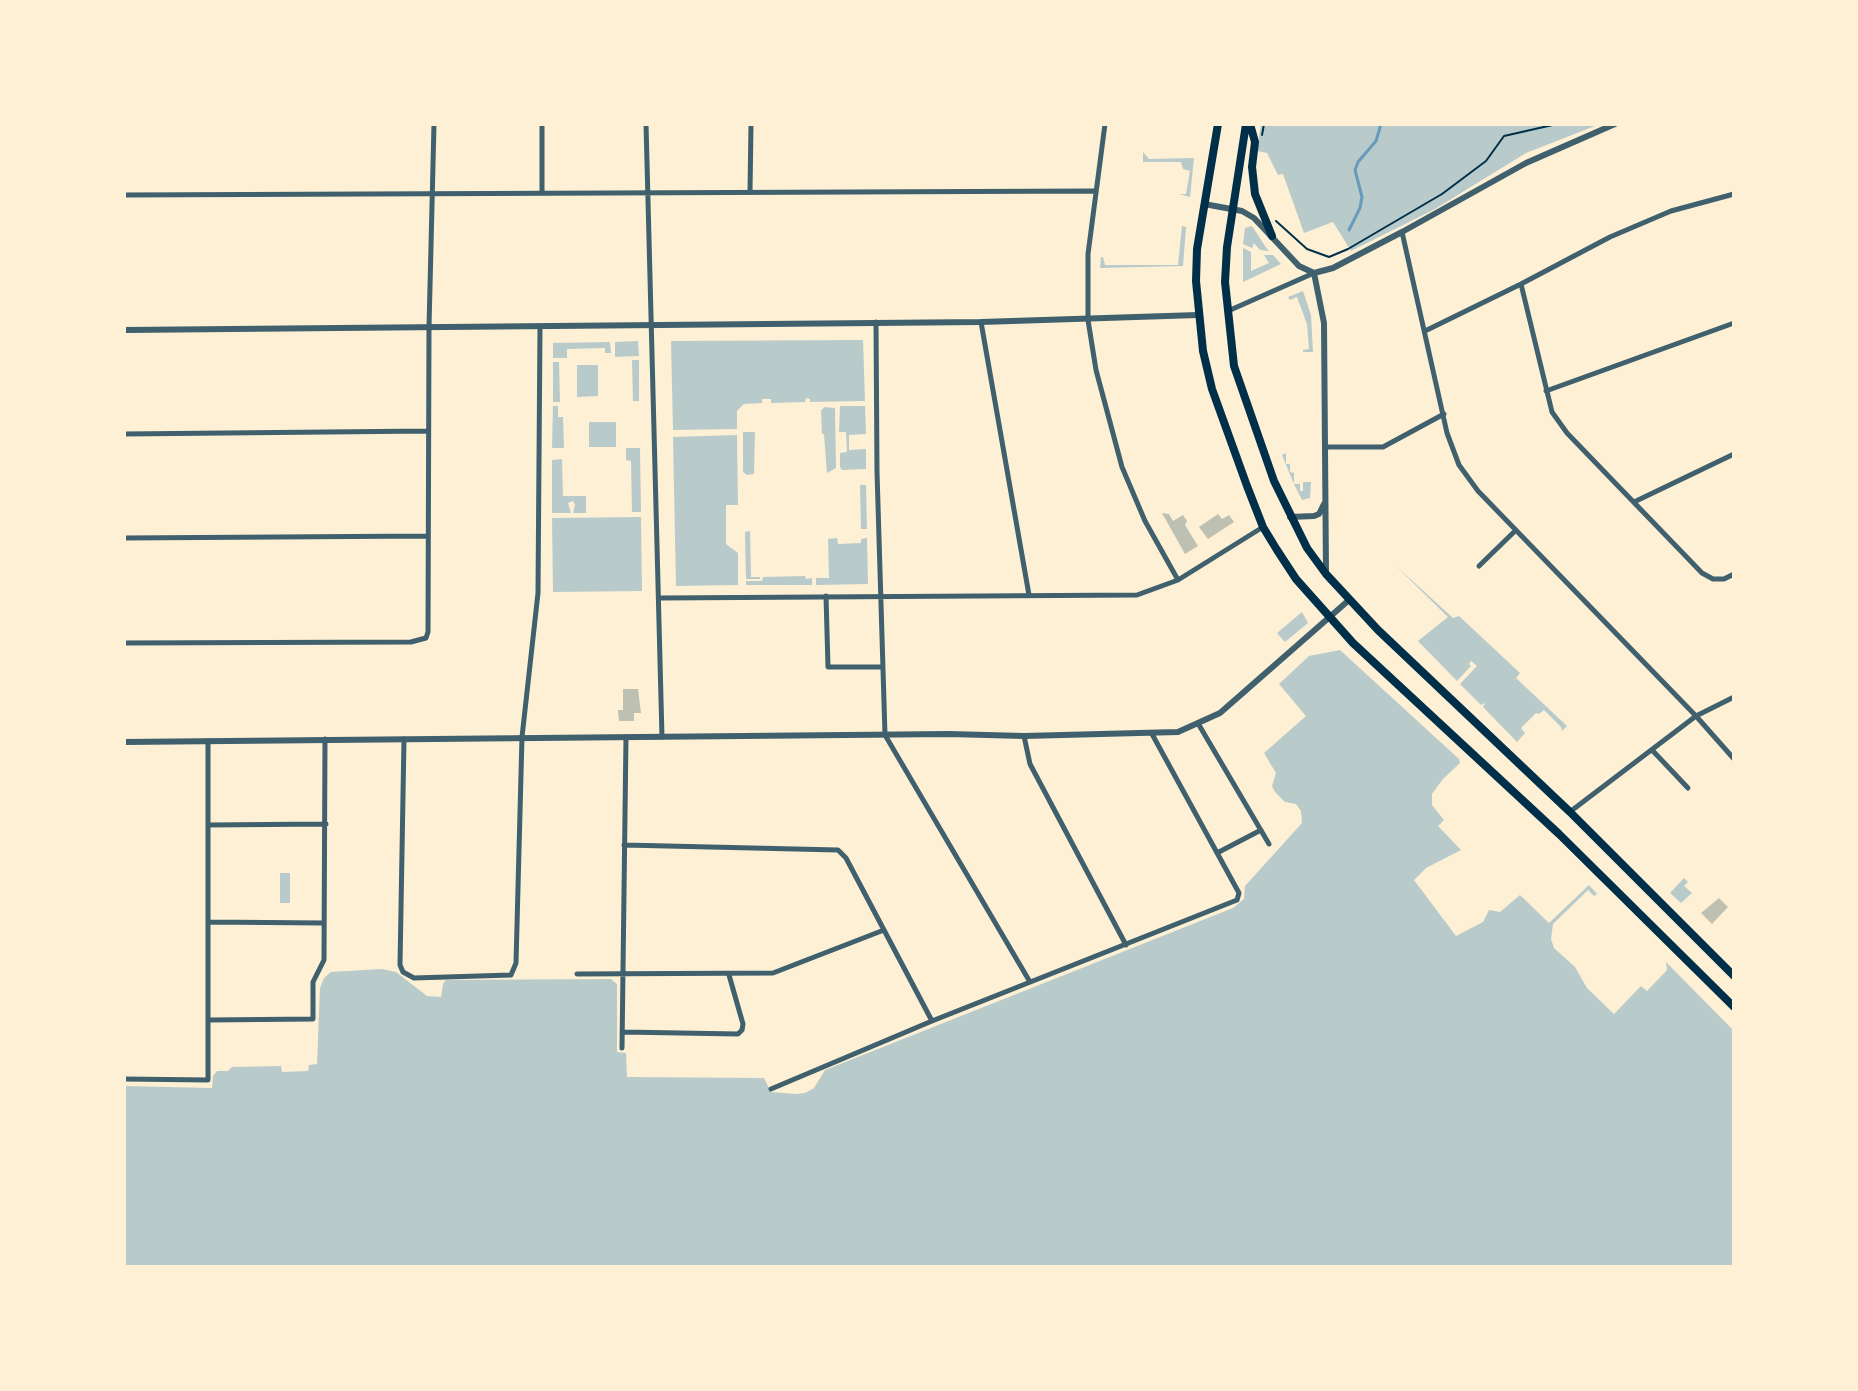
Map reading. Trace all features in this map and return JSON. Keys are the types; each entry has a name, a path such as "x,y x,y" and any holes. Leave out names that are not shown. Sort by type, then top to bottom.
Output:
{"main road":[{"path":"1218,124 1197,249 1198,315 1212,389 1263,527 1296,579 1329,618 1559,834 1734,1007"},
{"path":"1248,124 1227,247 1227,311 1237,380 1274,481 1307,548 1349,600 1570,812 1734,976"},
{"path":"1248,124 1255,142 1253,185 1272,236"}],"street":[{"path":"124,643 411,642 421,641 428,632 429,327 434,124"},
{"path":"542,124 542,193"},
{"path":"646,124 646,192 654,325 662,737"},
{"path":"750,192 751,124"},
{"path":"1105,124 1088,254 1088,320 1103,402 1122,467 1145,521 1178,580"},
{"path":"1227,311 1314,273 1333,268 1526,163 1615,124"},
{"path":"124,195 1094,191"},
{"path":"1425,331 1634,226 1671,211 1734,194"},
{"path":"1204,204 1233,209 1254,218 1299,266 1314,273"},
{"path":"1402,232 1449,441 1459,465 1478,491 1734,759"},
{"path":"1314,273 1324,323 1326,574"},
{"path":"1521,284 1552,412 1567,433 1702,573 1713,579 1724,579 1734,574"},
{"path":"124,330 981,322 1198,315"},
{"path":"876,322 885,735 1030,982"},
{"path":"981,322 1029,595"},
{"path":"1546,391 1734,323"},
{"path":"404,738 400,965 403,972 414,978 513,974 516,963 522,737 538,593 540,326"},
{"path":"1324,447 1383,447 1444,414"},
{"path":"124,434 428,431"},
{"path":"1634,502 1734,454"},
{"path":"1290,517 1319,514 1325,501"},
{"path":"660,598 1137,595 1178,580 1263,527"},
{"path":"1479,566 1516,530"},
{"path":"124,538 428,536"},
{"path":"826,596 828,667 882,667"},
{"path":"124,742 1024,736 1178,732 1199,725 1232,703 1349,600"},
{"path":"1570,812 1696,716 1734,697"},
{"path":"1199,725 1269,844"},
{"path":"771,1089 932,1021 1237,900 1239,893 1152,734"},
{"path":"1024,736 1030,764 1126,945"},
{"path":"622,1048 626,737"},
{"path":"209,1020 313,1019 313,982 324,960 325,739"},
{"path":"124,1079 208,1080 208,741"},
{"path":"1652,750 1688,788"},
{"path":"208,825 326,824"},
{"path":"1217,853 1261,830"},
{"path":"624,845 835,849 846,858 932,1021"},
{"path":"208,922 323,923"},
{"path":"577,974 773,973 884,930"},
{"path":"622,1032 738,1034 743,1024 729,975"}],"path":[{"path":"1261,140 1264,124"},
{"path":"1270,212 1307,249 1329,257 1442,194 1486,161 1504,136 1557,124"}],"shaded area":[{"path":"1261,124 1600,124 1526,153 1435,209 1351,251 1333,222 1304,233 1283,174 1278,175 1267,153 1257,151"},
{"path":"1143,152 1149,159 1194,158 1190,197 1179,194 1186,194 1190,171 1183,169 1181,162 1143,162"},
{"path":"1182,226 1186,227 1183,266 1100,268 1101,257 1105,265 1178,265"},
{"path":"1252,226 1269,251 1260,250 1254,243 1252,248 1243,244 1245,228"},
{"path":"1243,248 1251,252 1251,271 1269,263 1264,255 1273,255 1281,264 1243,282"},
{"path":"1303,291 1311,315 1313,352 1303,352 1309,349 1307,324 1297,297 1290,300 1288,297"},
{"path":"863,340 865,401 810,402 806,398 805,402 771,403 771,399 762,399 762,403 744,404 737,411 737,429 673,430 671,341"},
{"path":"638,341 639,356 615,357 615,342"},
{"path":"610,342 611,353 605,353 605,348 567,349 567,358 553,358 553,343"},
{"path":"632,360 639,360 639,401 633,401"},
{"path":"553,362 559,362 560,402 553,402"},
{"path":"577,365 598,365 598,396 577,397"},
{"path":"553,406 558,406 558,417 563,417 564,448 552,448"},
{"path":"840,406 865,406 866,434 849,435 849,450 866,449 866,469 842,470 840,467 840,453 847,452 846,432 839,432"},
{"path":"825,407 835,408 836,468 827,473 821,410"},
{"path":"589,422 616,422 616,447 589,447"},
{"path":"743,432 755,432 754,474 743,472"},
{"path":"737,435 738,505 726,505 726,544 738,553 738,585 676,586 673,437"},
{"path":"626,448 640,448 641,512 632,512 631,461 626,460"},
{"path":"1286,453 1286,464 1290,464 1290,472 1294,473 1294,484 1282,455"},
{"path":"562,459 563,496 586,496 586,513 573,513 573,501 568,503 571,513 552,513 552,460"},
{"path":"1303,482 1311,482 1310,498 1302,500 1294,484 1300,484 1300,491 1303,491"},
{"path":"860,485 866,485 867,529 861,529"},
{"path":"641,517 642,591 553,592 552,518"},
{"path":"750,531 751,577 760,579 746,579 745,532"},
{"path":"837,538 838,544 861,543 861,539 867,538 868,584 816,585 816,578 829,578 828,539"},
{"path":"1395,565 1453,618 1459,616 1520,673 1516,678 1567,726 1562,731 1544,710 1536,713 1521,728 1525,733 1517,742 1483,707 1485,703 1481,705 1460,684 1477,666 1471,661 1471,666 1457,681 1418,641 1448,617"},
{"path":"805,576 806,579 812,578 812,585 746,585 746,581 762,581 763,577"},
{"path":"1302,612 1308,623 1285,642 1277,633"},
{"path":"1340,650 1459,759 1460,763 1432,794 1432,805 1444,820 1438,826 1461,850 1426,868 1414,880 1456,936 1483,922 1489,910 1500,912 1520,895 1549,923 1589,885 1597,894 1594,896 1588,890 1553,924 1551,939 1554,948 1575,967 1587,988 1614,1014 1641,986 1647,991 1667,970 1666,962 1734,1031 1734,1267 124,1267 124,1086 212,1088 213,1076 217,1071 228,1071 232,1067 281,1066 282,1072 308,1071 309,1065 317,1064 320,988 331,972 382,969 396,972 427,996 441,997 446,980 611,979 617,984 617,1052 626,1053 627,1077 764,1078 771,1092 796,1094 814,1088 825,1070 1233,908 1244,899 1245,886 1302,823 1301,811 1296,804 1285,802 1275,792 1272,786 1276,773 1264,753 1306,716 1279,684 1309,656"},
{"path":"280,873 290,873 290,903 280,903"},
{"path":"1684,878 1688,882 1684,886 1692,893 1681,903 1670,893"}],"building":[{"path":"1162,513 1169,514 1173,521 1183,515 1187,521 1185,525 1198,546 1185,554"},
{"path":"1218,514 1222,519 1229,515 1234,522 1208,539 1199,527"},
{"path":"623,689 638,689 641,713 634,713 634,721 619,721 618,710 623,710"},
{"path":"1719,898 1728,907 1712,924 1701,913"}],"waterway":[{"path":"1349,230 1362,197 1355,170 1376,141 1381,124"}]}
